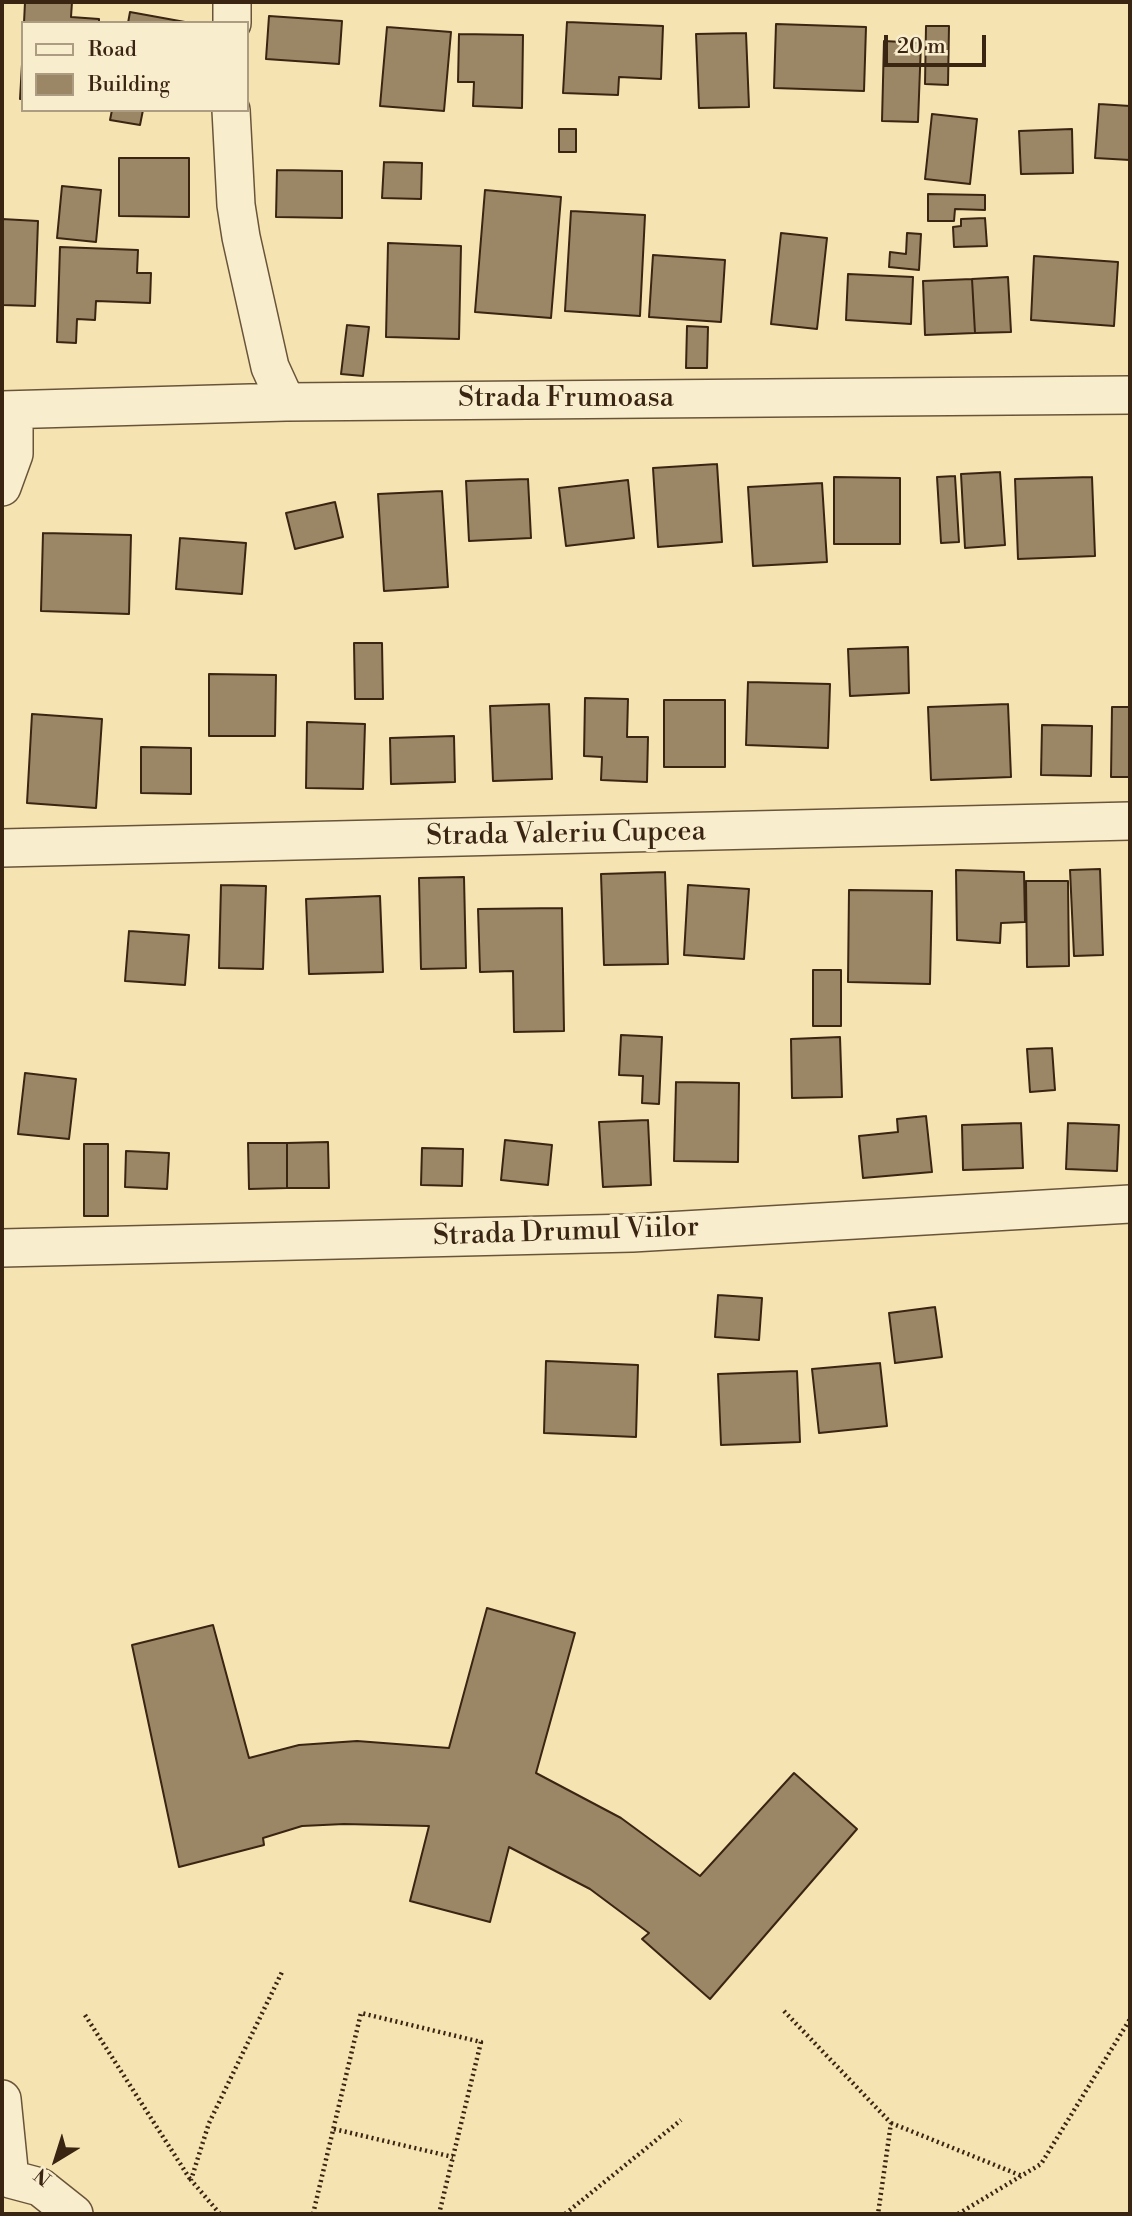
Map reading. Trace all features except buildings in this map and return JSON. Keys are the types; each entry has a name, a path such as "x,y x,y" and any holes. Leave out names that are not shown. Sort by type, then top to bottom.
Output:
{"street":[{"path":"232,2 232,21"},
{"path":"231,112 236,205 241,237 270,367 286,402"},
{"name":"Strada Frumoasa","path":"8,410 286,402 1130,395"},
{"path":"2,487 14,454 8,410"},
{"name":"Strada Valeriu Cupcea","path":"2,848 1130,821"},
{"name":"Strada Drumul Viilor","path":"2,1248 632,1233 1130,1204"},
{"path":"2,2099 10,2179 40,2187 74,2214"}],"path":[{"path":"191,2180 209,2123 282,1972"},
{"path":"783,2011 891,2123 1021,2176"},
{"path":"313,2214 361,2013 481,2042 439,2214"},
{"path":"85,2015 191,2180 220,2214"},
{"path":"958,2214 1041,2164 1130,2019"},
{"path":"565,2214 681,2120"},
{"path":"878,2214 891,2123"},
{"path":"334,2129 453,2157"}]}
